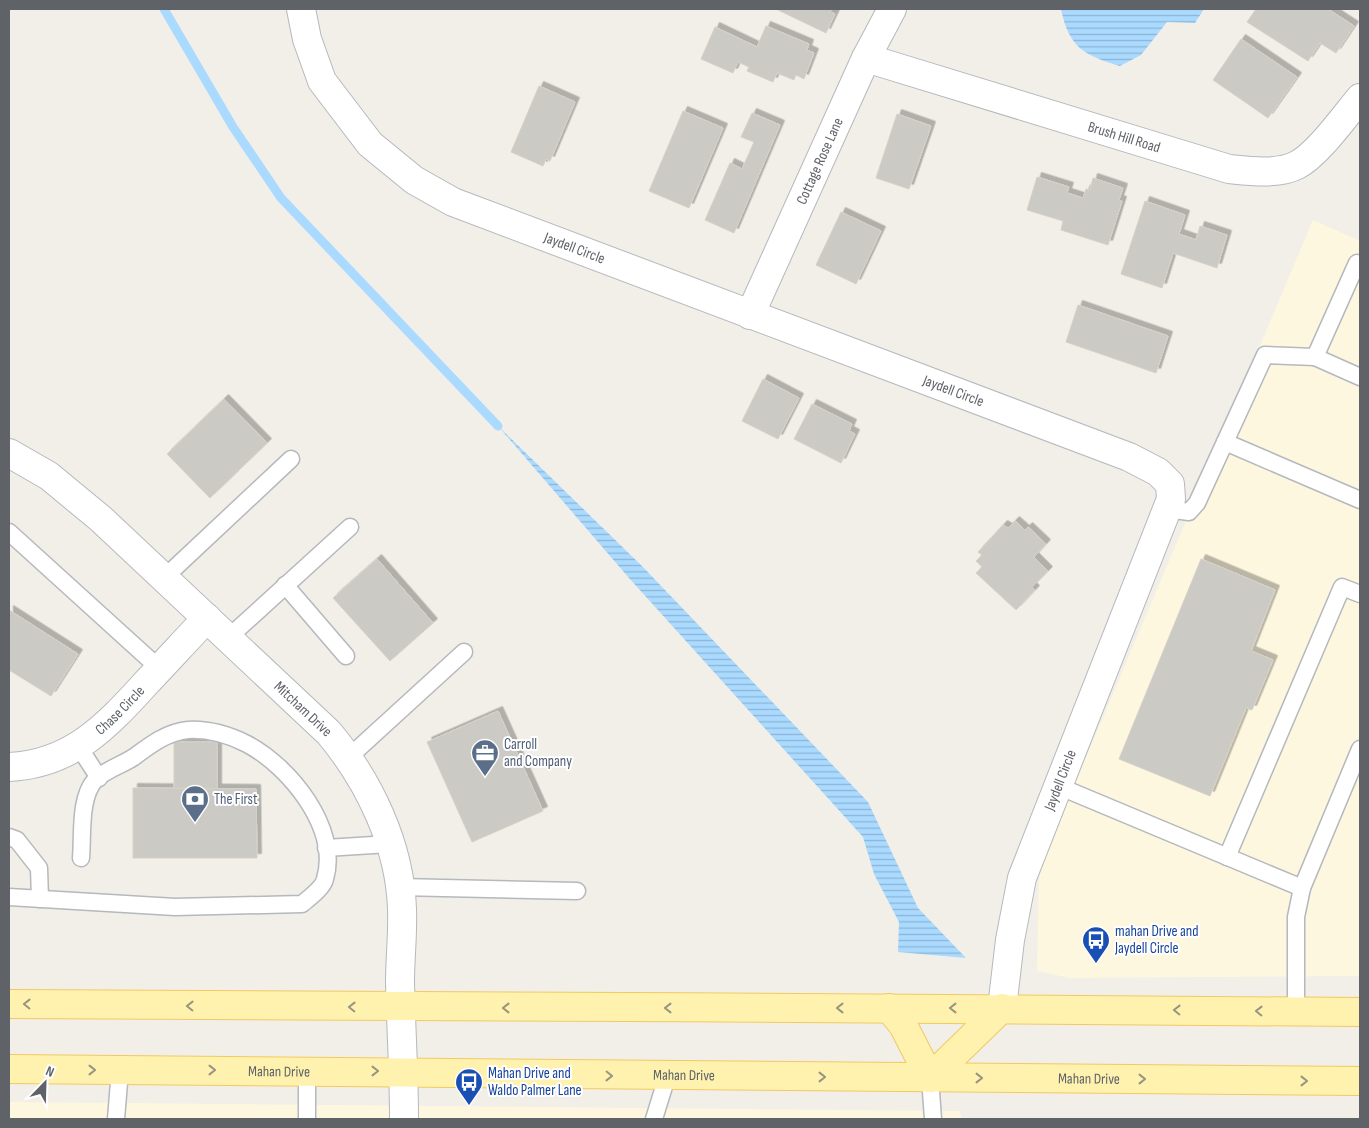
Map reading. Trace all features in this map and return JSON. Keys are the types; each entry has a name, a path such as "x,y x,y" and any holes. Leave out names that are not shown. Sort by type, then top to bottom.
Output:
{"main road":[{"path":"9,1004 401,1008 1002,1008 1360,1012"},
{"path":"889,1008 903,1025 930,1078 1002,1008"},
{"name":"Mahan Drive","path":"9,1070 403,1071 667,1077 1360,1081"}],"street":[{"name":"Jaydell Circle","path":"300,9 307,39 322,81 370,144 414,180 453,202 1130,456 1158,472 1170,484 1171,499 1022,878 1010,940 1002,1008"},
{"name":"Cottage Rose Lane","path":"750,315 866,58 892,9"},
{"name":"Brush Hill Road","path":"866,58 1229,169 1262,172 1297,165 1318,147 1360,98"},
{"name":"Mitcham Drive","path":"9,453 49,476 101,519 329,732 349,757 367,787 384,825 399,887 402,908 401,1008 404,1119"},
{"name":"Chase Circle","path":"9,767 47,761 79,746 107,726 207,618"}],"lane":[{"path":"1315,357 1357,264"},
{"path":"1167,509 1189,512 1197,503 1265,355 1315,357 1360,377"},
{"path":"1225,442 1360,500"},
{"path":"164,578 291,459"},
{"path":"228,638 350,527"},
{"path":"9,532 160,669"},
{"path":"285,585 346,656"},
{"path":"1227,857 1342,587 1360,594"},
{"path":"349,757 464,652"},
{"path":"9,897 176,907 302,904 325,881 326,848 324,832 305,796 282,770 248,744 224,734 187,730 159,738 131,759 94,781 85,801 81,858"},
{"path":"79,746 99,778"},
{"path":"1296,1011 1296,917 1302,888 1359,753"},
{"path":"1058,786 1302,888"},
{"path":"9,836 17,840 39,868 40,899"},
{"path":"326,848 389,844"},
{"path":"399,887 577,891"},
{"path":"116,1119 120,1070"},
{"path":"307,1071 307,1119"},
{"path":"654,1119 667,1077"},
{"path":"930,1078 933,1119"}],"shaded area":[{"path":"1313,220 1360,241 1360,976 1070,978 1037,971 1039,869"},
{"path":"9,1102 959,1111 962,1119 9,1119"}],"water":[{"path":"1061,9 1204,9 1195,23 1167,22 1141,55 1120,66 1096,58 1080,48 1068,32"},
{"path":"498,426 643,567 868,802 918,908 966,958 898,952 899,922 874,874 863,837 629,578"}],"building":[{"path":"776,9 832,9 830,12 835,14 826,33"},
{"path":"1256,9 1328,9 1354,26 1336,53 1320,43 1308,61 1247,22"},
{"path":"766,26 809,44 807,50 814,53 804,79 796,75 794,80 777,73 773,82 747,71 749,67 738,62 733,73 701,59 715,27 757,47"},
{"path":"1241,39 1297,77 1268,118 1213,80"},
{"path":"539,86 575,102 550,161 546,159 543,166 511,152"},
{"path":"683,111 723,128 689,208 649,191"},
{"path":"752,113 780,125 734,233 705,220 730,163 742,169 754,142 741,137"},
{"path":"897,114 931,126 909,189 876,178"},
{"path":"1037,177 1069,187 1067,193 1083,198 1086,189 1090,190 1093,178 1123,188 1119,200 1122,201 1108,245 1061,230 1063,221 1027,210"},
{"path":"1145,201 1185,215 1179,234 1196,240 1200,226 1227,235 1217,268 1173,253 1162,288 1121,274"},
{"path":"841,212 881,231 856,284 816,265"},
{"path":"1078,305 1168,336 1156,373 1066,342"},
{"path":"763,379 799,398 778,439 742,421"},
{"path":"224,399 267,443 210,498 167,454"},
{"path":"812,404 852,424 849,431 855,434 841,463 794,439"},
{"path":"1015,521 1025,530 1028,527 1046,544 1034,557 1048,571 1032,587 1035,590 1016,610 976,573 982,567 976,561 982,555 978,552 1003,525 1008,528"},
{"path":"377,559 433,623 390,661 333,598"},
{"path":"1201,559 1275,590 1251,651 1273,660 1252,710 1246,708 1210,796 1119,759"},
{"path":"9,610 78,654 51,696 9,670"},
{"name":"Carroll and Company","path":"498,711 543,811 472,842 427,742"},
{"path":"174,742 217,742 217,789 174,788"},
{"name":"The First","path":"133,788 256,789 257,858 133,858"}],"waterway":[{"path":"164,9 233,127 281,198 498,426"}],"place":[{"name":"Carroll and Company","path":"485,777"},
{"name":"The First","path":"195,823"},
{"name":"mahan Drive and Jaydell Circle","path":"1096,964"},
{"name":"Mahan Drive and Waldo Palmer Lane","path":"469,1106"}]}
